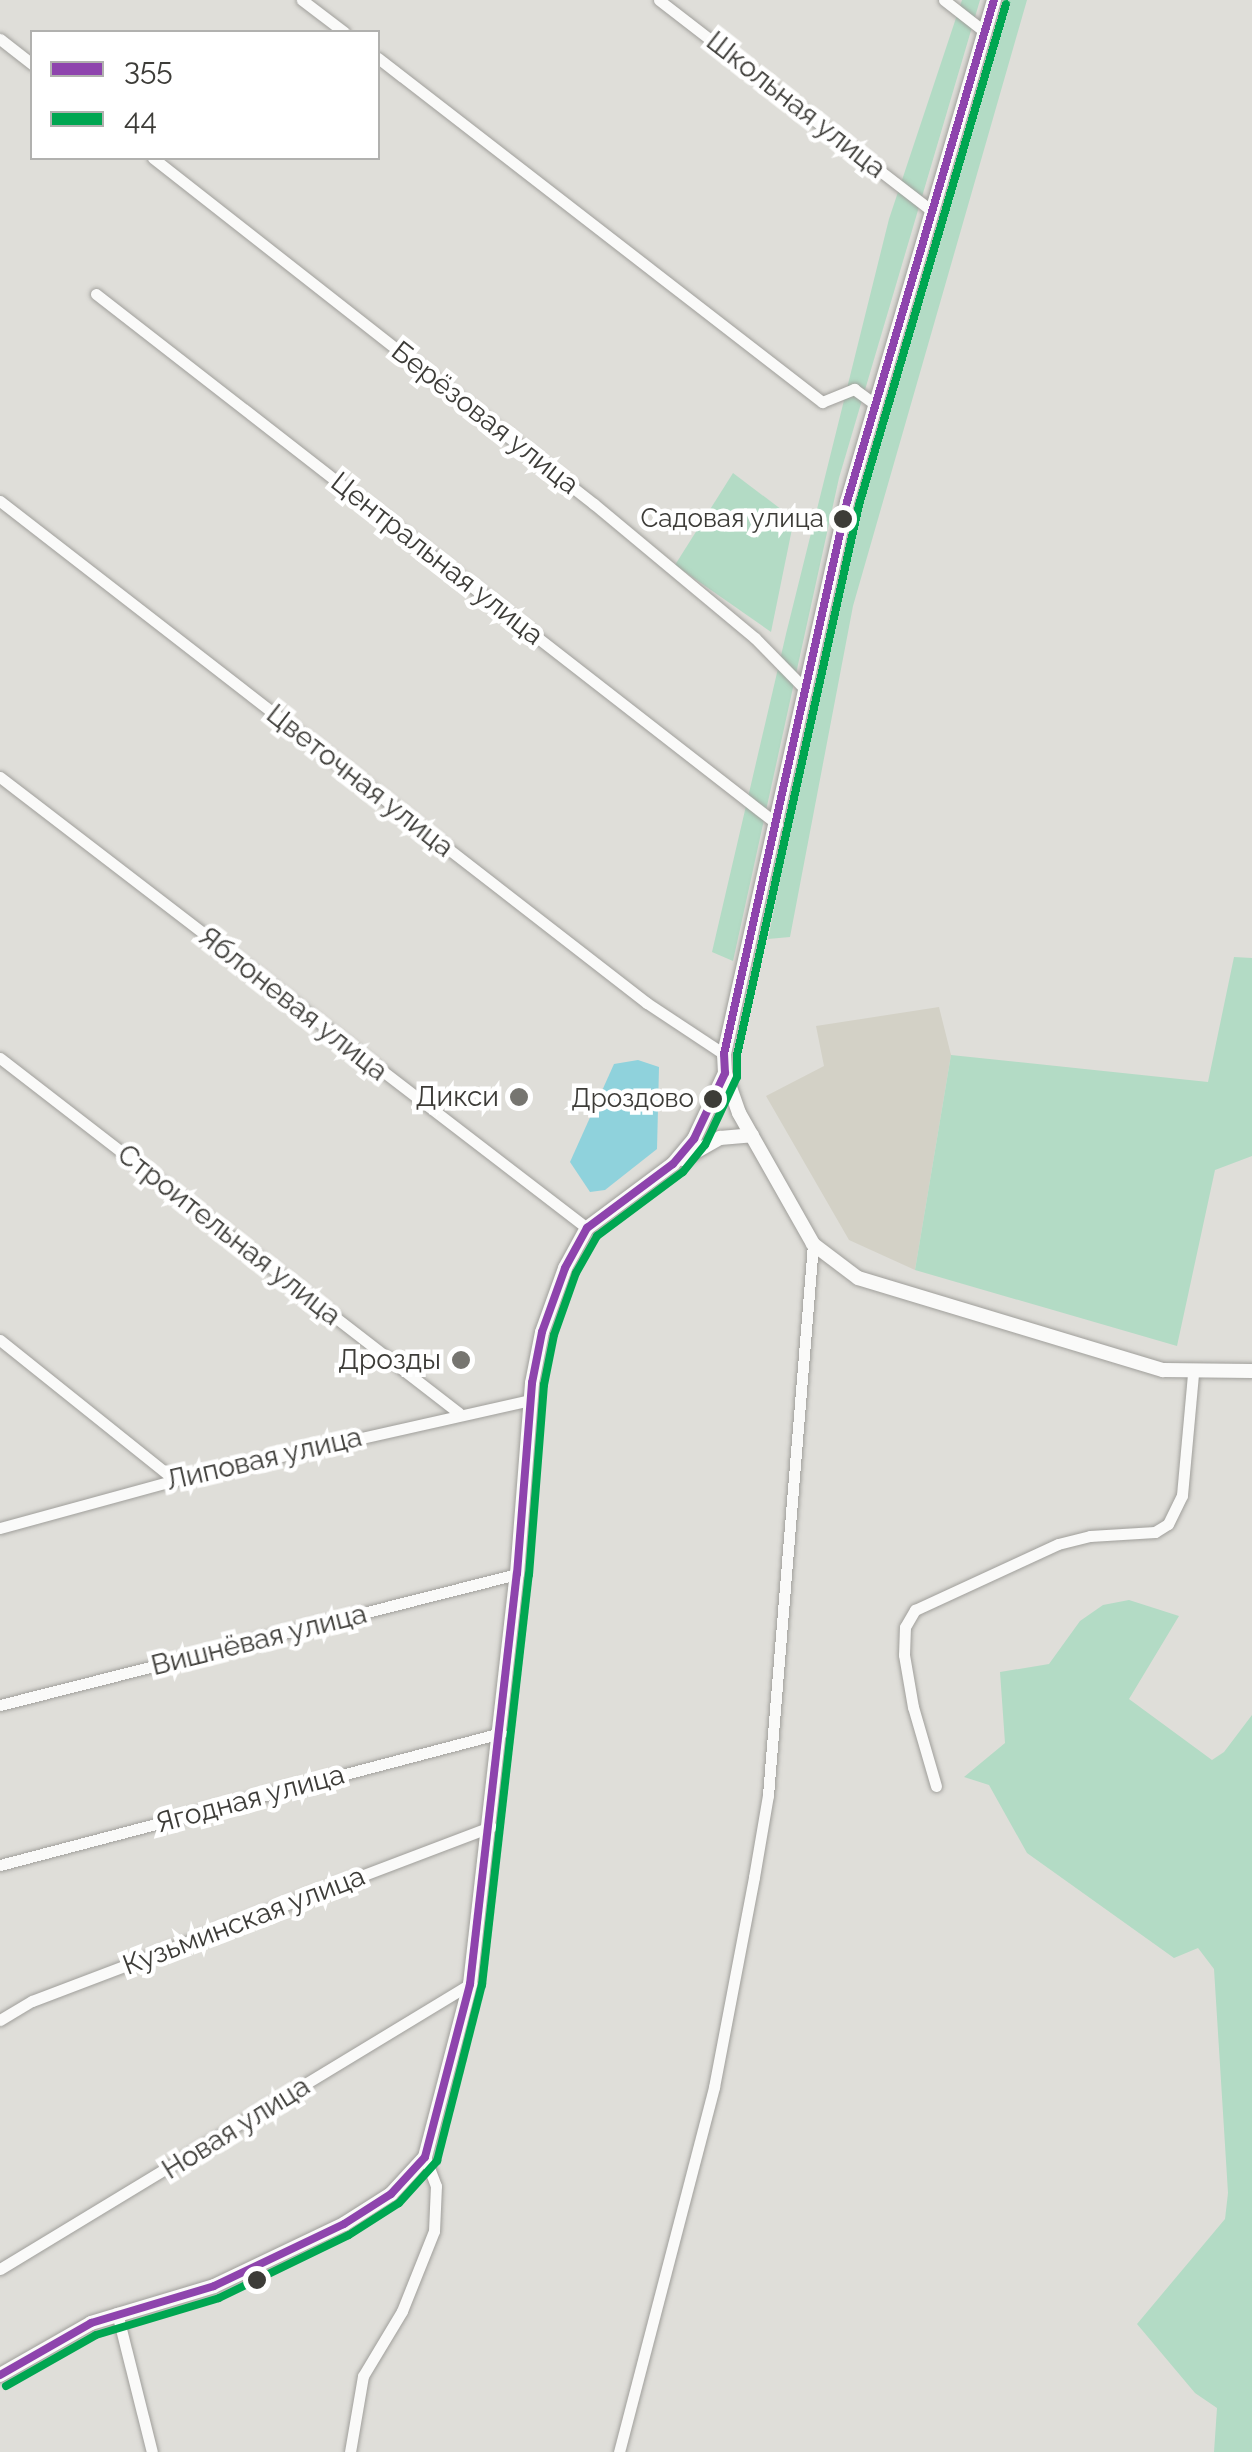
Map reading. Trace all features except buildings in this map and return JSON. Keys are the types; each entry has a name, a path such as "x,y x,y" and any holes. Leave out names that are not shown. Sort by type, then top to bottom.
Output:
{"street":[{"path":"302,0 341,30"},
{"name":"Школьная улица","path":"660,0 932,211"},
{"path":"944,0 984,32"},
{"path":"994,0 847,502 724,1054 725,1073 752,1135 813,1244 858,1278 1163,1370 1252,1371"},
{"path":"0,40 30,62"},
{"path":"380,60 822,402 854,388 876,405"},
{"name":"Берёзовая улица","path":"156,160 594,504 754,638 806,690"},
{"name":"Центральная улица","path":"96,294 778,824"},
{"name":"Цветочная улица","path":"0,502 647,1004 724,1054"},
{"name":"Яблоневая улица","path":"0,777 587,1228"},
{"name":"Строительная улица","path":"0,1058 459,1413"},
{"path":"673,1164 694,1140 725,1073"},
{"path":"0,2375 117,2313 214,2286 344,2224 391,2194 426,2157 470,1984 491,1827 531,1400 542,1332 565,1268 587,1228 673,1164 720,1138 752,1135"},
{"path":"619,2452 714,2087 754,1877 769,1776 813,1244"},
{"path":"0,1340 175,1480"},
{"path":"936,1786 917,1725 904,1655 905,1627 916,1610 1058,1544 1090,1536 1155,1532 1168,1524 1182,1495 1193,1373"},
{"name":"Липовая улица","path":"0,1528 175,1480 459,1413 531,1400"},
{"name":"Вишнёвая улица","path":"0,1705 517,1574"},
{"name":"Ягодная улица","path":"0,1865 501,1734"},
{"name":"Кузьминская улица","path":"0,2020 32,2001 491,1827"},
{"name":"Новая улица","path":"0,2269 470,1984"},
{"path":"350,2452 363,2376 402,2311 434,2232 436,2186 426,2157"},
{"path":"117,2313 152,2452"}],"shaded area":[{"path":"939,1007 951,1055 915,1270 849,1240 766,1096 824,1066 816,1026"}],"green space":[{"path":"962,0 980,0 839,478 733,961 712,952 786,634 889,219"},
{"path":"1008,0 1027,0 853,606 790,937 768,939 824,659 877,446"},
{"path":"733,473 794,519 771,632 675,565"},
{"path":"1234,957 1252,958 1252,1156 1215,1170 1177,1346 915,1270 951,1055 1208,1082"},
{"path":"1129,1600 1179,1616 1129,1699 1212,1760 1224,1752 1252,1715 1252,2452 1214,2452 1217,2408 1195,2393 1137,2324 1225,2219 1228,2193 1214,1969 1198,1948 1174,1958 1027,1853 989,1785 964,1777 1005,1743 1000,1672 1049,1664 1080,1621 1103,1605"}],"water":[{"path":"638,1060 659,1067 657,1149 605,1190 590,1192 570,1162 614,1064"}],"transit line":[{"name":"355","path":"0,2375 91,2323 214,2286 344,2224 391,2194 425,2157 470,1984 517,1574 532,1383 542,1332 565,1268 587,1228 673,1164 694,1139 725,1073 724,1054 847,502 994,0"},
{"name":"44","path":"6,2386 96,2335 219,2298 349,2235 399,2203 437,2161 482,1985 529,1575 544,1385 554,1335 576,1273 597,1236 683,1172 705,1145 737,1077 737,1055 859,505 1006,4"}],"place":[{"name":"Садовая улица","path":"843,519"},
{"name":"Дикси","path":"519,1097"},
{"name":"Дроздово","path":"713,1099"},
{"name":"Дрозды","path":"461,1360"}]}
